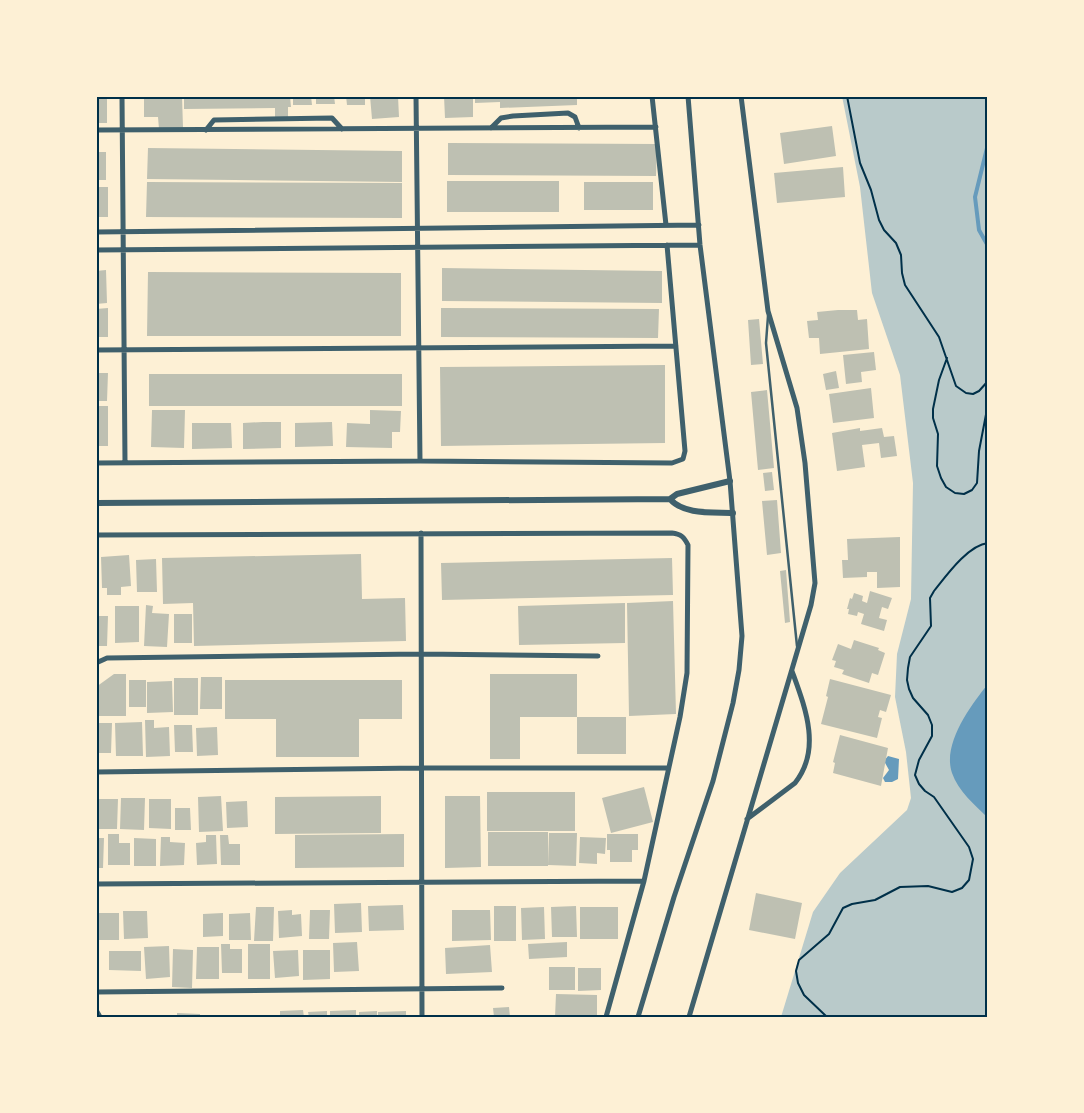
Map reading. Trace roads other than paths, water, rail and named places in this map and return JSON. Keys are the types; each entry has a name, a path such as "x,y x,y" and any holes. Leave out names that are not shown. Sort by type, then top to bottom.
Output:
{"street":[{"path":"122,96 125,462"},
{"path":"416,96 420,461"},
{"path":"652,96 666,225"},
{"path":"638,1017 674,897 713,781 733,702 739,670 742,636 730,481 700,245 688,96"},
{"path":"689,1017 746,820 812,605 815,583 806,472 797,408 768,311 740,96"},
{"path":"491,128 501,118 568,113 575,117 579,128"},
{"path":"206,130 214,120 332,118 342,129"},
{"path":"96,130 656,127"},
{"path":"96,232 699,225"},
{"path":"96,463 420,461 672,463 680,461 683,459 685,451 667,245"},
{"path":"96,250 700,245"},
{"path":"96,350 676,346"},
{"path":"96,503 670,499 677,494 730,481"},
{"path":"670,499 677,507 688,510 732,514"},
{"path":"421,533 422,1017"},
{"path":"96,534 672,533 684,538 688,545 687,673 644,881 606,1017"},
{"path":"96,663 107,658 420,654 598,656"},
{"path":"746,820 795,783 806,765 809,750 808,719 792,670"},
{"path":"96,772 421,768 668,768"},
{"path":"96,884 644,881"},
{"path":"96,992 502,988"},
{"path":"96,1010 100,1017"}],"lane":[{"path":"768,311 766,343 798,650"}],"water":[{"path":"988,684 988,818 958,786 952,773 950,762 951,750 960,726"},
{"path":"888,756 899,759 898,779 892,782 885,782 883,778 889,770 884,761"}],"waterway":[{"path":"988,144 975,197 979,230 988,246"}]}
